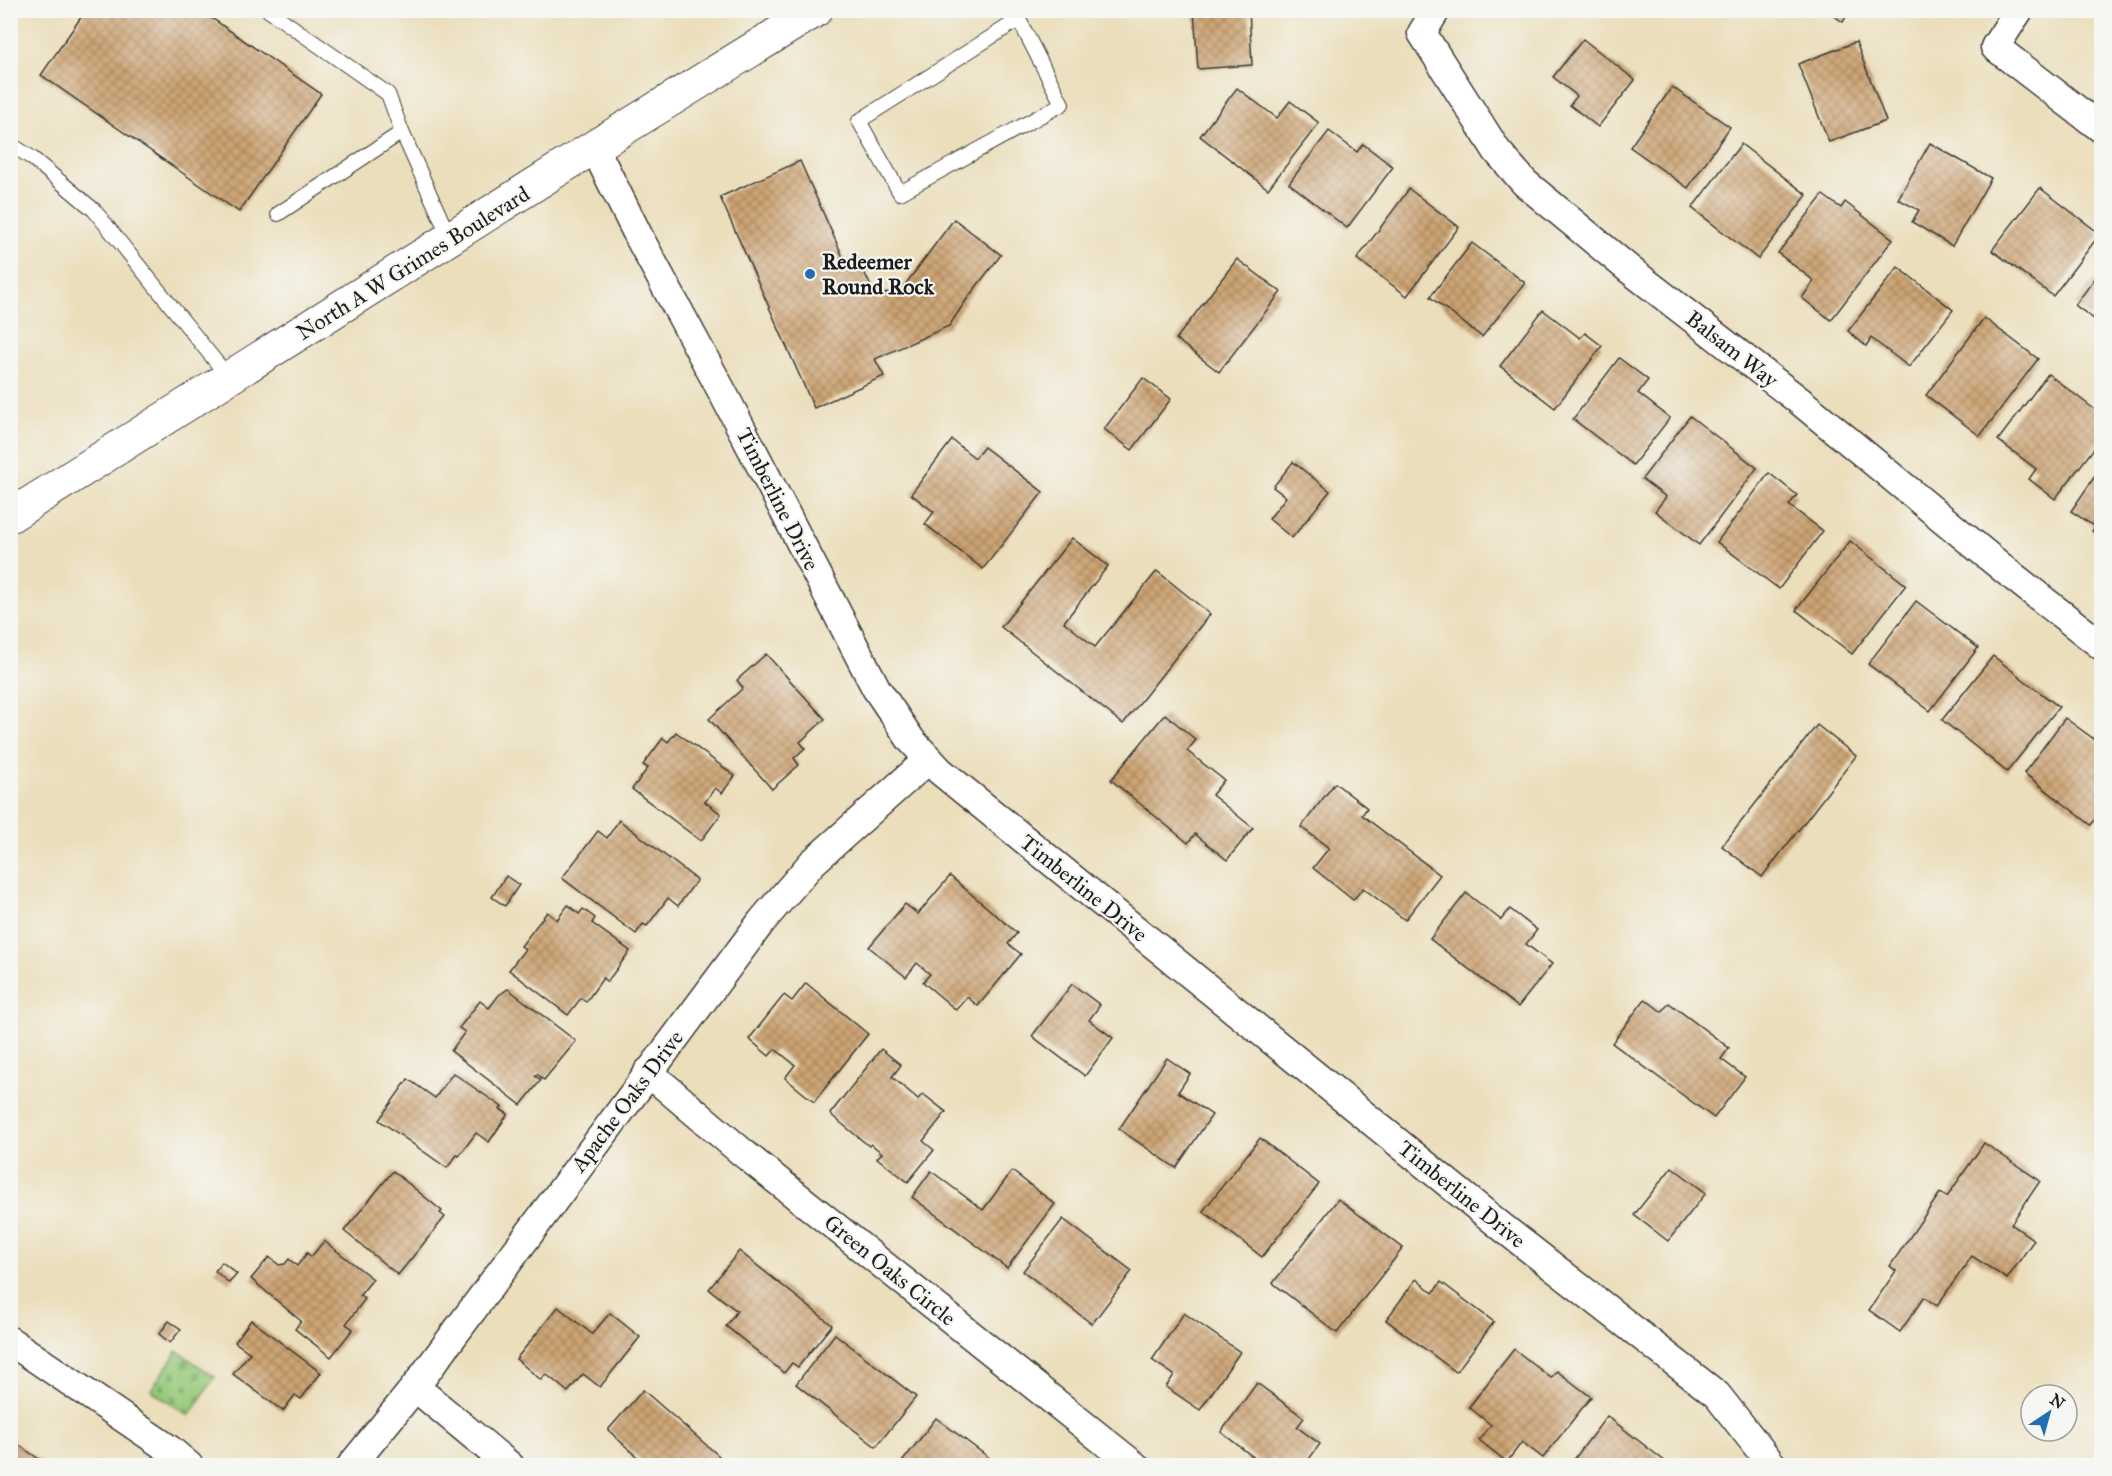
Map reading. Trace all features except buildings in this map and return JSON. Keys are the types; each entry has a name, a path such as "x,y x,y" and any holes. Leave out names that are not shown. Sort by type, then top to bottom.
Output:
{"main road":[{"name":"North A W Grimes Boulevard","path":"10,516 594,147 816,10"}],"street":[{"name":"Balsam Way","path":"1436,10 1422,33 1497,151 1525,183 1630,270 1801,402 2005,570 2102,645"},
{"path":"2019,10 1995,47 2102,129"},
{"name":"Timberline Drive","path":"594,147 876,688 911,740 940,771 1492,1219 1717,1395 1773,1466"},
{"name":"Apache Oaks Drive","path":"351,1466 415,1387 762,921 812,863 929,759"},
{"name":"Green Oaks Circle","path":"648,1072 743,1153 1135,1466"},
{"path":"10,1341 169,1449 189,1466"},
{"path":"415,1387 510,1466"}],"lane":[{"path":"268,10 388,94 402,132 450,239"},
{"path":"1016,15 1062,104 900,193 859,121 1016,15"},
{"path":"278,214 402,132"},
{"path":"10,144 32,158 94,210 229,379"}],"green space":[{"path":"177,1351 215,1377 189,1416 151,1390"}],"place":[{"name":"Redeemer Round Rock","path":"810,274"}]}
